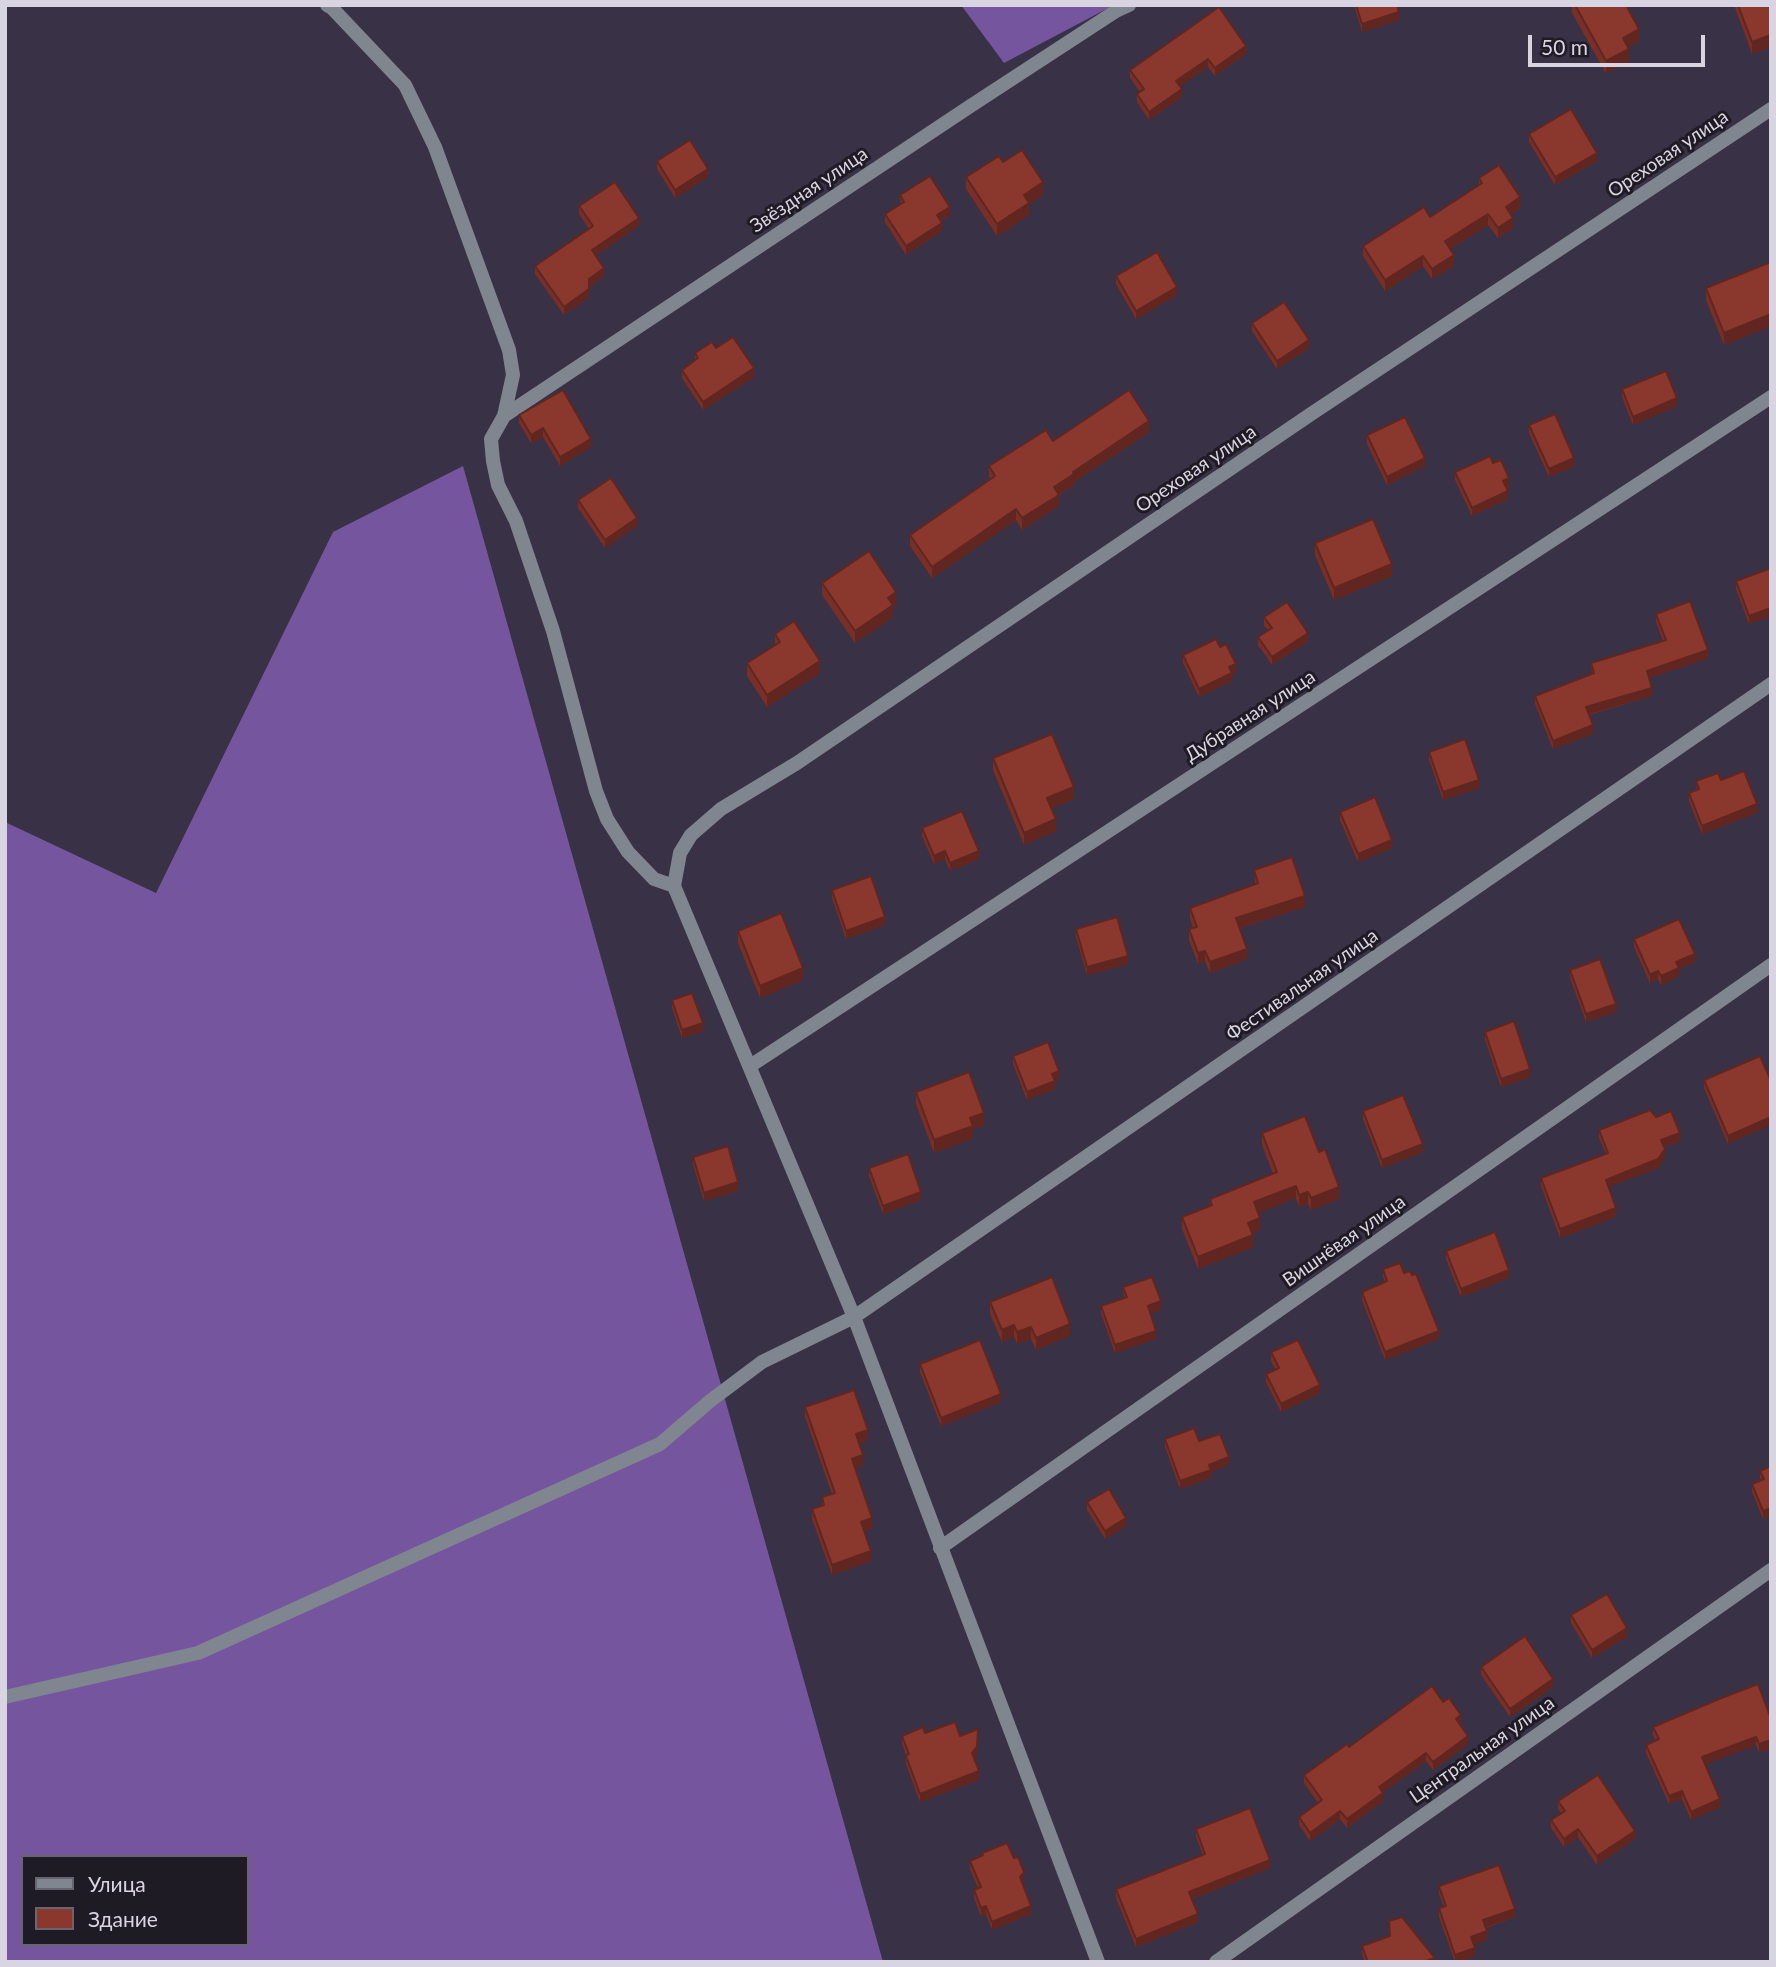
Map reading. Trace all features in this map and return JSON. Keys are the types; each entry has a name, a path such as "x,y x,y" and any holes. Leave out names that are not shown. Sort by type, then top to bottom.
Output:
{"street":[{"path":"327,5 405,85 435,147 509,350 513,374 508,413 491,439 493,461 498,485 516,521 553,631 596,791 607,819 628,852 654,879 674,886 854,1317 1098,1962"},
{"name":"Звёздная улица","path":"508,413 972,105 1129,5"},
{"name":"Ореховая улица","path":"674,886 680,853 691,835 721,809 797,763 1314,412 1771,109"},
{"name":"Дубравная улица","path":"750,1066 1771,397"},
{"name":"Фестивальная улица","path":"5,1697 198,1653 660,1444 710,1401 762,1362 854,1317 1771,684"},
{"name":"Вишнёвая улица","path":"940,1548 1771,965"},
{"name":"Центральная улица","path":"1216,1962 1771,1570"}],"shaded area":[{"path":"961,5 1114,5 1004,63"},
{"path":"463,466 883,1962 5,1962 5,822 156,893 333,532"}],"building":[{"path":"1356,5 1397,5 1399,12 1362,24"},
{"path":"1575,5 1626,5 1639,29 1623,38 1629,49 1606,61"},
{"path":"1738,5 1771,5 1771,35 1752,42"},
{"path":"1219,7 1246,46 1215,68 1208,59 1176,81 1182,89 1149,112 1137,94 1144,89 1130,70"},
{"path":"1571,109 1597,153 1555,177 1529,134"},
{"path":"690,140 708,169 675,190 657,161"},
{"path":"1022,150 1043,182 1024,195 1029,203 997,224 966,177 999,156 1003,162"},
{"path":"1499,165 1520,197 1506,207 1513,218 1498,228 1488,214 1445,241 1454,255 1432,269 1423,256 1385,280 1363,246 1424,207 1430,217 1482,183 1479,178"},
{"path":"930,176 950,207 937,215 942,223 906,246 885,214 904,202 900,195"},
{"path":"615,182 639,218 592,250 604,268 589,279 589,289 564,307 535,266 593,226 579,206"},
{"path":"1157,252 1177,287 1136,311 1116,276"},
{"path":"1771,262 1771,314 1724,333 1706,288"},
{"path":"1284,302 1309,340 1277,361 1252,323"},
{"path":"733,337 754,368 703,402 682,370 698,358 695,353 712,342 716,348"},
{"path":"1666,371 1677,398 1633,417 1622,389"},
{"path":"563,390 591,439 560,457 543,428 531,435 519,415"},
{"path":"1129,390 1149,421 1054,487 1059,495 1022,518 1016,509 932,567 910,535 995,476 989,466 1046,430 1053,441"},
{"path":"1555,414 1574,458 1549,469 1529,425"},
{"path":"1405,417 1425,458 1387,477 1367,435"},
{"path":"1490,456 1493,463 1501,460 1509,478 1503,481 1508,491 1472,508 1455,472"},
{"path":"611,478 637,518 605,540 578,500"},
{"path":"1373,519 1392,564 1334,588 1315,543"},
{"path":"869,551 896,592 888,598 893,605 855,631 822,583"},
{"path":"1771,568 1771,608 1749,616 1736,581"},
{"path":"1690,601 1708,650 1647,671 1652,688 1586,707 1593,725 1553,741 1535,696 1594,673 1591,663 1666,640 1656,614"},
{"path":"1287,602 1308,633 1272,657 1258,637 1272,628 1264,617"},
{"path":"794,621 820,661 767,695 747,663 780,642 775,634"},
{"path":"1216,639 1220,647 1226,644 1236,664 1229,667 1232,673 1199,689 1183,655"},
{"path":"1052,734 1074,787 1047,798 1056,819 1024,833 993,758"},
{"path":"1465,739 1479,780 1443,792 1429,752"},
{"path":"1744,771 1757,804 1702,826 1689,793 1699,789 1696,781 1718,773 1721,780"},
{"path":"1375,797 1392,840 1358,854 1340,812"},
{"path":"962,811 979,851 950,863 945,851 934,856 922,828"},
{"path":"1292,857 1305,896 1236,918 1247,949 1210,962 1205,951 1198,953 1189,929 1197,927 1190,908 1258,883 1254,870"},
{"path":"871,876 885,917 846,931 832,890"},
{"path":"781,913 803,968 760,986 738,931"},
{"path":"1117,917 1128,956 1087,967 1076,929"},
{"path":"1679,919 1695,954 1676,962 1679,968 1661,976 1658,971 1650,975 1634,939"},
{"path":"1600,959 1616,1004 1586,1014 1570,970"},
{"path":"692,993 703,1023 682,1030 672,1000"},
{"path":"1514,1021 1530,1069 1501,1079 1485,1032"},
{"path":"1048,1042 1059,1071 1052,1074 1055,1081 1027,1092 1013,1056"},
{"path":"1760,1056 1771,1081 1771,1117 1728,1136 1704,1080"},
{"path":"969,1072 984,1113 970,1118 973,1126 934,1140 916,1092"},
{"path":"1403,1095 1423,1144 1382,1160 1363,1111"},
{"path":"1650,1110 1656,1117 1671,1111 1680,1133 1661,1140 1665,1149 1658,1159 1606,1180 1616,1208 1560,1229 1541,1178 1608,1153 1599,1130"},
{"path":"1305,1116 1319,1152 1325,1149 1339,1187 1311,1198 1308,1192 1299,1195 1296,1186 1254,1202 1260,1218 1248,1223 1253,1235 1198,1257 1182,1217 1212,1205 1210,1199 1277,1172 1262,1133"},
{"path":"728,1146 738,1182 704,1193 693,1157"},
{"path":"908,1154 921,1192 883,1206 869,1168"},
{"path":"1495,1232 1509,1270 1461,1289 1446,1251"},
{"path":"1400,1263 1404,1273 1410,1271 1412,1275 1416,1274 1439,1331 1385,1352 1362,1292 1387,1281 1383,1269"},
{"path":"1052,1277 1070,1324 1036,1338 1031,1327 1017,1332 1014,1325 1002,1330 990,1302"},
{"path":"1152,1277 1161,1301 1148,1306 1156,1331 1115,1345 1101,1306 1127,1297 1123,1287"},
{"path":"980,1340 1001,1394 941,1418 920,1364"},
{"path":"1298,1340 1320,1385 1281,1404 1266,1374 1279,1368 1271,1352"},
{"path":"854,1390 868,1430 856,1434 863,1455 852,1459 872,1518 861,1522 871,1551 832,1565 812,1509 824,1505 822,1497 835,1493 805,1407"},
{"path":"1194,1428 1199,1441 1220,1434 1229,1457 1209,1465 1211,1470 1180,1481 1165,1439"},
{"path":"1771,1466 1771,1508 1763,1511 1752,1484 1764,1479 1760,1471"},
{"path":"1109,1489 1126,1518 1105,1531 1087,1502"},
{"path":"1607,1594 1627,1628 1592,1650 1571,1615"},
{"path":"1525,1636 1553,1679 1510,1709 1481,1667"},
{"path":"1758,1684 1771,1719 1771,1740 1759,1744 1756,1737 1702,1757 1720,1799 1691,1812 1682,1791 1669,1796 1646,1745 1659,1739 1653,1727"},
{"path":"1432,1686 1443,1702 1449,1698 1461,1715 1456,1719 1468,1736 1433,1762 1426,1753 1379,1787 1383,1793 1347,1819 1340,1811 1310,1833 1299,1817 1322,1800 1304,1775 1347,1744 1349,1747"},
{"path":"955,1722 960,1736 978,1729 977,1747 972,1753 979,1771 920,1794 906,1756 909,1754 902,1736 923,1727 925,1733"},
{"path":"1598,1775 1635,1831 1597,1856 1578,1829 1564,1839 1551,1820 1565,1811 1558,1801"},
{"path":"1250,1808 1270,1860 1189,1892 1198,1914 1136,1939 1116,1889 1205,1854 1196,1829"},
{"path":"1007,1843 1014,1858 1018,1857 1024,1872 1020,1877 1031,1906 992,1922 986,1906 981,1908 974,1890 981,1887 970,1861"},
{"path":"1499,1865 1515,1909 1483,1920 1487,1931 1471,1937 1475,1948 1455,1955 1439,1908 1446,1906 1439,1886"},
{"path":"1402,1917 1435,1958 1423,1962 1368,1962 1362,1946 1390,1936 1389,1921"}]}
